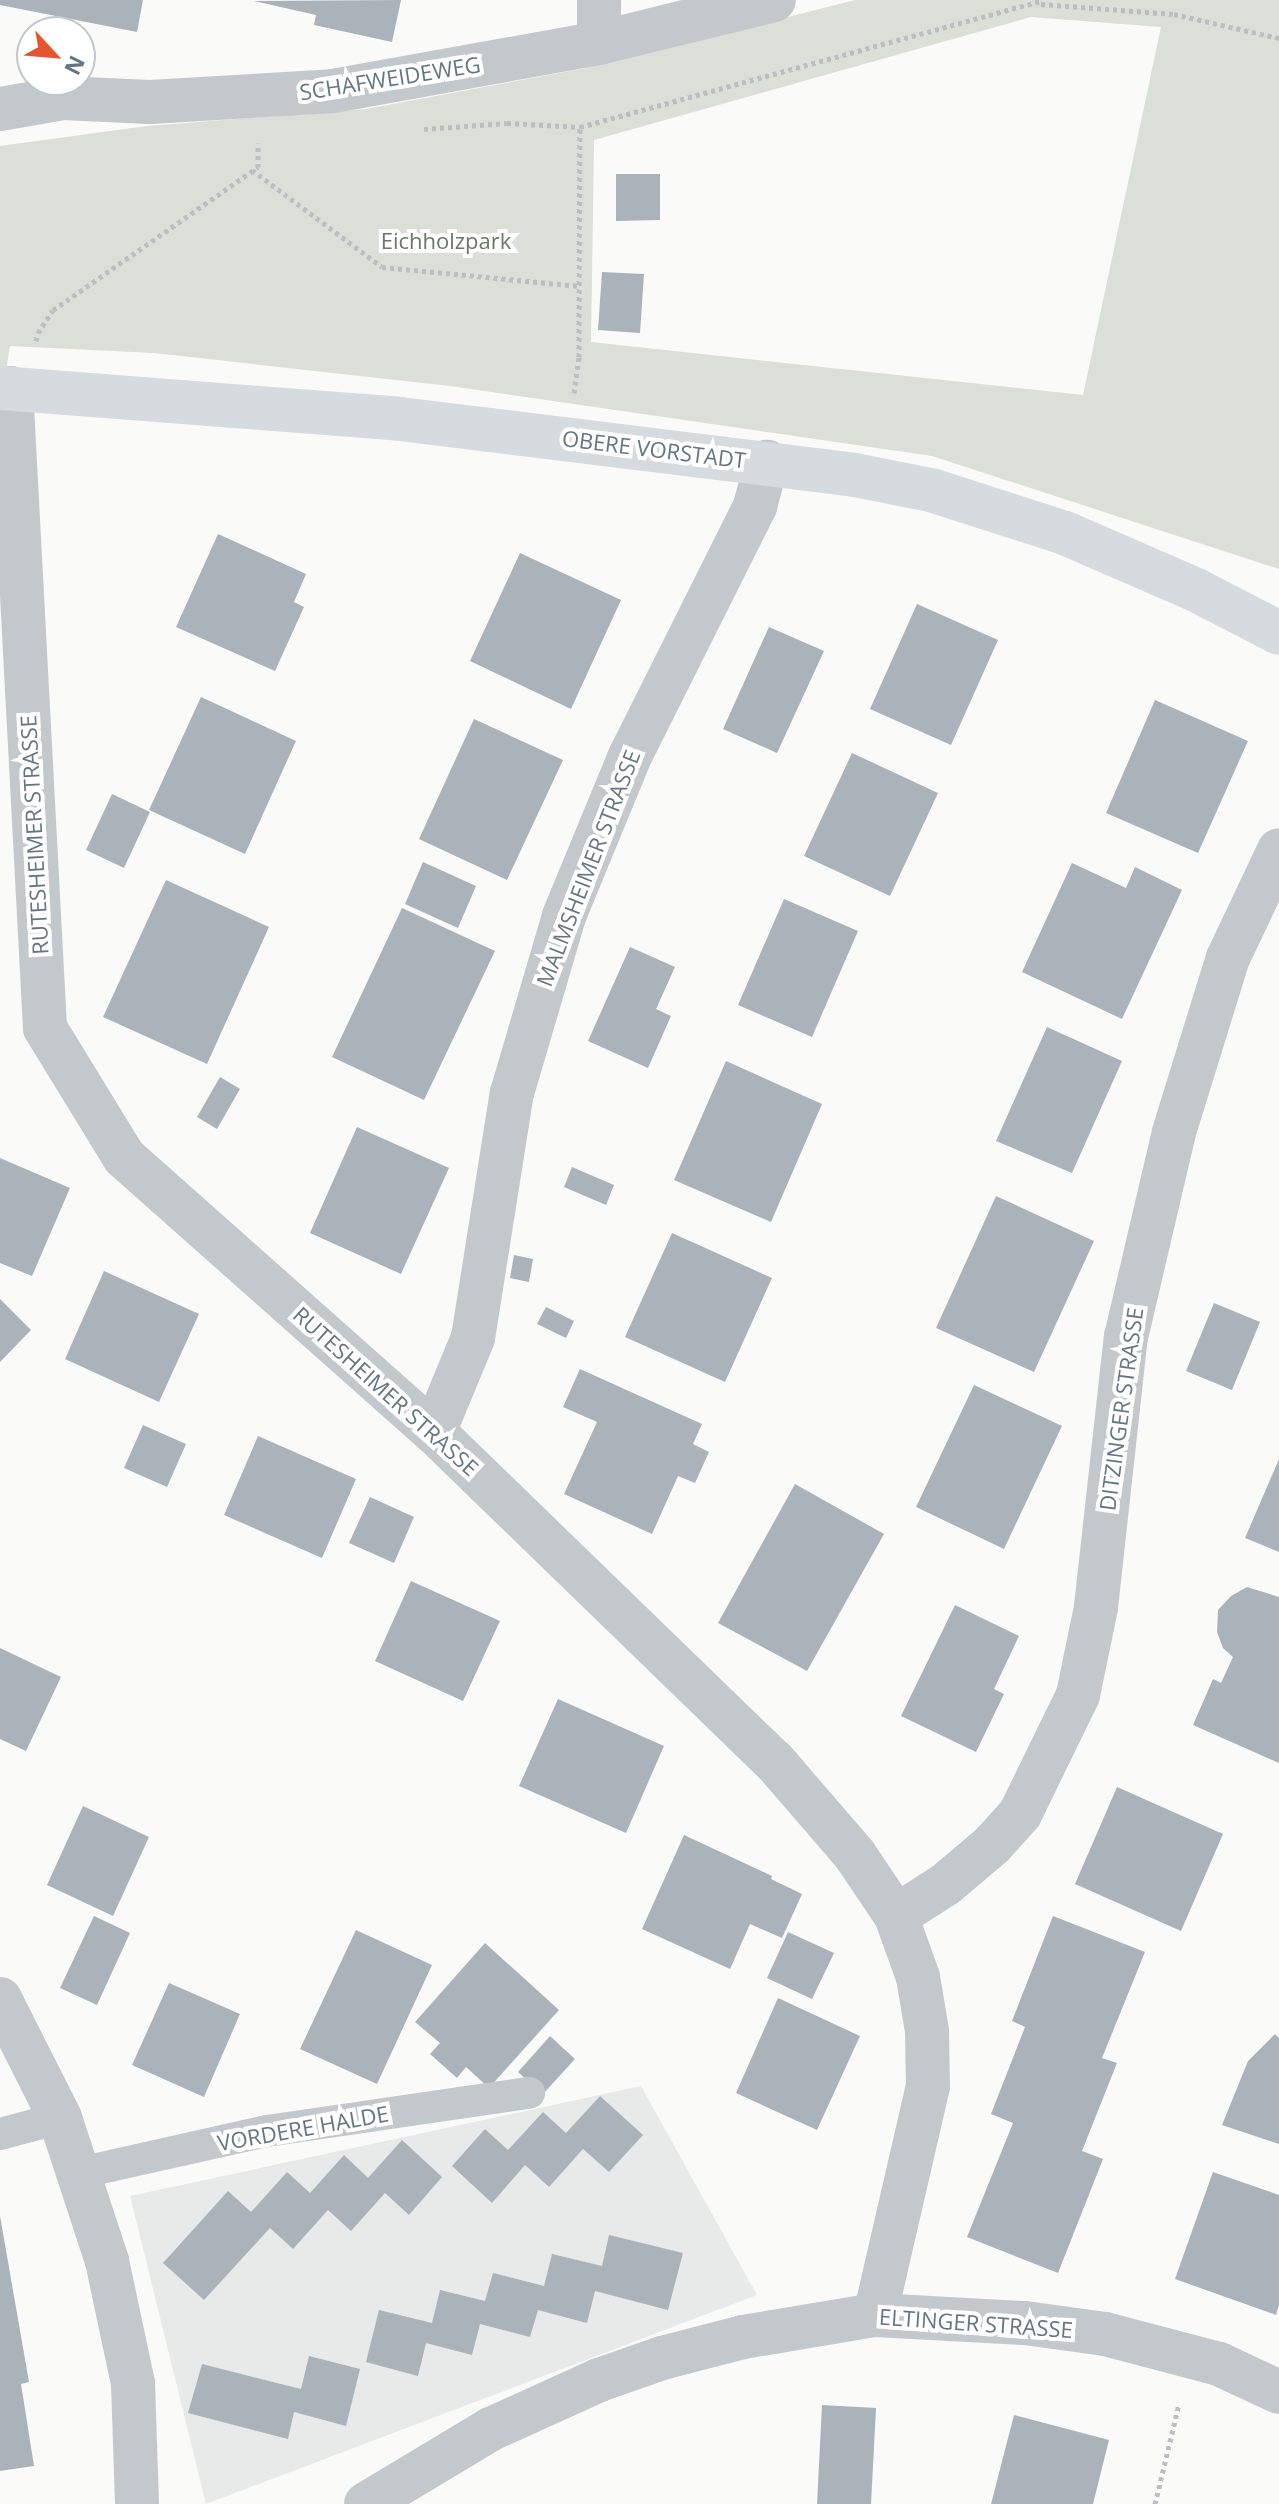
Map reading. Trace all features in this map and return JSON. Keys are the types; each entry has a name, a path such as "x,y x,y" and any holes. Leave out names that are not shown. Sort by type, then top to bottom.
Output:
{"main road":[{"name":"OBERE VORSTADT","path":"13,389 400,419 767,462 931,490 1065,533 1196,590 1279,633"}],"street":[{"path":"599,0 599,43"},
{"name":"SCHAFWEIDEWEG","path":"0,109 63,98 150,102 333,91 599,43 774,0"},
{"name":"RUTESHEIMER STRASSE","path":"13,389 45,1028 124,1157 434,1432 774,1761 855,1855 896,1916 918,1977 927,2031 928,2086 875,2315"},
{"name":"MALMSHEIMER STRASSE","path":"434,1432 473,1338 512,1093 564,916 630,756 755,506 767,462"},
{"name":"DITZINGER STRASSE","path":"896,1916 946,1884 992,1845 1020,1814 1078,1695 1096,1607 1126,1337 1174,1132 1228,958 1279,850"},
{"path":"0,1999 60,2118 107,2261 133,2383 137,2504"},
{"name":"ELTINGER STRASSE","path":"366,2504 491,2429 599,2380 662,2358 743,2337 875,2315 1025,2323 1105,2334 1219,2364 1279,2392"}],"lane":[{"name":"VORDERE HALDE","path":"79,2173 267,2131 529,2093"},
{"path":"0,2134 60,2118"}],"path":[{"path":"507,123 580,127 1042,2 1174,14 1279,38"},
{"path":"13,389 38,333 53,310 258,167 256,95"},
{"path":"579,357 580,127"},
{"path":"252,170 382,267 579,286"},
{"path":"1155,2504 1191,2355"}],"shaded area":[{"path":"641,2086 757,2295 206,2504 130,2196"}],"green space":[{"name":"Eichholzpark","path":"855,0 1279,0 1279,569 932,456 450,386 154,353 10,346 0,406 0,146 147,126 366,109 586,68","holes":["1031,17 1161,27 1083,395 591,342 594,140"]}],"building":[{"path":"0,0 143,0 137,32 96,24 96,16 56,16 0,5"},
{"path":"401,0 392,42 314,25 316,15 254,1"},
{"path":"616,174 660,174 660,220 616,221"},
{"path":"602,272 644,274 640,333 598,330"},
{"path":"218,534 306,574 294,602 304,607 275,671 176,627"},
{"path":"520,553 621,600 571,709 470,661"},
{"path":"917,604 998,640 951,745 870,709"},
{"path":"769,627 824,651 777,753 723,729"},
{"path":"201,697 296,741 245,854 149,810"},
{"path":"1155,700 1248,741 1198,853 1106,813"},
{"path":"474,719 563,760 507,880 419,839"},
{"path":"852,753 938,793 890,896 804,856"},
{"path":"112,794 150,812 124,868 86,850"},
{"path":"423,862 476,886 458,928 405,904"},
{"path":"1072,863 1126,888 1135,867 1182,890 1122,1019 1022,972"},
{"path":"166,880 269,927 207,1064 103,1017"},
{"path":"784,899 858,931 812,1037 738,1005"},
{"path":"402,908 495,951 424,1100 332,1057"},
{"path":"630,947 675,967 656,1009 671,1016 648,1068 588,1041"},
{"path":"1047,1027 1122,1061 1072,1173 996,1141"},
{"path":"726,1061 822,1104 771,1222 674,1180"},
{"path":"220,1077 240,1089 217,1129 197,1117"},
{"path":"357,1127 449,1168 401,1274 310,1233"},
{"path":"0,1158 70,1188 32,1276 0,1263"},
{"path":"572,1167 614,1185 606,1205 564,1187"},
{"path":"996,1196 1094,1241 1034,1372 936,1328"},
{"path":"672,1233 772,1278 725,1382 625,1337"},
{"path":"514,1255 533,1259 529,1282 510,1278"},
{"path":"104,1271 199,1314 159,1402 65,1359"},
{"path":"0,1299 31,1330 0,1362"},
{"path":"1214,1303 1260,1322 1232,1390 1186,1371"},
{"path":"546,1307 574,1321 566,1338 537,1324"},
{"path":"580,1369 702,1424 693,1444 709,1452 695,1483 678,1476 652,1534 564,1494 597,1422 563,1407"},
{"path":"974,1385 1062,1426 1004,1549 916,1507"},
{"path":"143,1425 186,1444 167,1487 124,1468"},
{"path":"258,1436 356,1479 322,1558 224,1515"},
{"path":"1279,1459 1279,1552 1245,1538"},
{"path":"795,1484 884,1534 807,1671 718,1623"},
{"path":"370,1497 414,1517 394,1563 349,1543"},
{"path":"411,1581 500,1621 463,1701 375,1661"},
{"path":"1247,1587 1279,1597 1279,1763 1193,1725 1213,1679 1221,1683 1233,1657 1223,1648 1217,1632 1218,1610 1231,1596"},
{"path":"955,1605 1019,1636 994,1689 1004,1694 976,1752 901,1716"},
{"path":"0,1648 61,1677 26,1751 0,1739"},
{"path":"558,1699 664,1746 626,1833 519,1786"},
{"path":"1117,1787 1223,1834 1181,1931 1075,1884"},
{"path":"83,1806 149,1837 113,1916 47,1885"},
{"path":"684,1835 772,1876 771,1879 802,1894 782,1938 750,1924 730,1969 642,1929"},
{"path":"94,1916 130,1933 97,2005 60,1988"},
{"path":"1053,1916 1145,1952 1102,2058 1117,2063 1082,2151 1103,2159 1058,2273 967,2237 1013,2123 991,2114 1025,2027 1012,2021"},
{"path":"356,1930 432,1965 377,2084 300,2049"},
{"path":"788,1932 834,1953 812,1999 767,1978"},
{"path":"485,1943 559,2010 489,2088 466,2067 457,2078 430,2054 440,2043 415,2022"},
{"path":"169,1983 240,2014 204,2097 132,2065"},
{"path":"778,1998 860,2036 817,2130 736,2093"},
{"path":"1275,2034 1279,2038 1279,2144 1222,2125 1248,2061"},
{"path":"550,2036 575,2059 543,2094 518,2072"},
{"path":"600,2096 643,2135 609,2172 583,2149 549,2187 525,2165 492,2203 452,2166 485,2129 508,2150 543,2112 566,2133"},
{"path":"402,2140 442,2177 409,2215 385,2193 351,2231 328,2210 293,2249 270,2228 204,2300 163,2263 228,2191 251,2212 287,2172 310,2193 344,2155 368,2178"},
{"path":"1213,2172 1279,2195 1279,2305 1276,2315 1175,2279"},
{"path":"0,2216 29,2382 21,2384 34,2466 0,2471"},
{"path":"609,2235 683,2253 668,2310 595,2291 587,2323 538,2310 530,2337 480,2324 472,2355 426,2343 418,2376 366,2362 379,2310 432,2323 440,2290 485,2301 493,2273 544,2286 552,2254 602,2266"},
{"path":"309,2356 360,2369 346,2426 294,2412 288,2439 188,2413 202,2364 301,2389"},
{"path":"822,2405 876,2408 871,2504 817,2504"},
{"path":"1014,2415 1109,2440 1093,2504 991,2504"}]}
